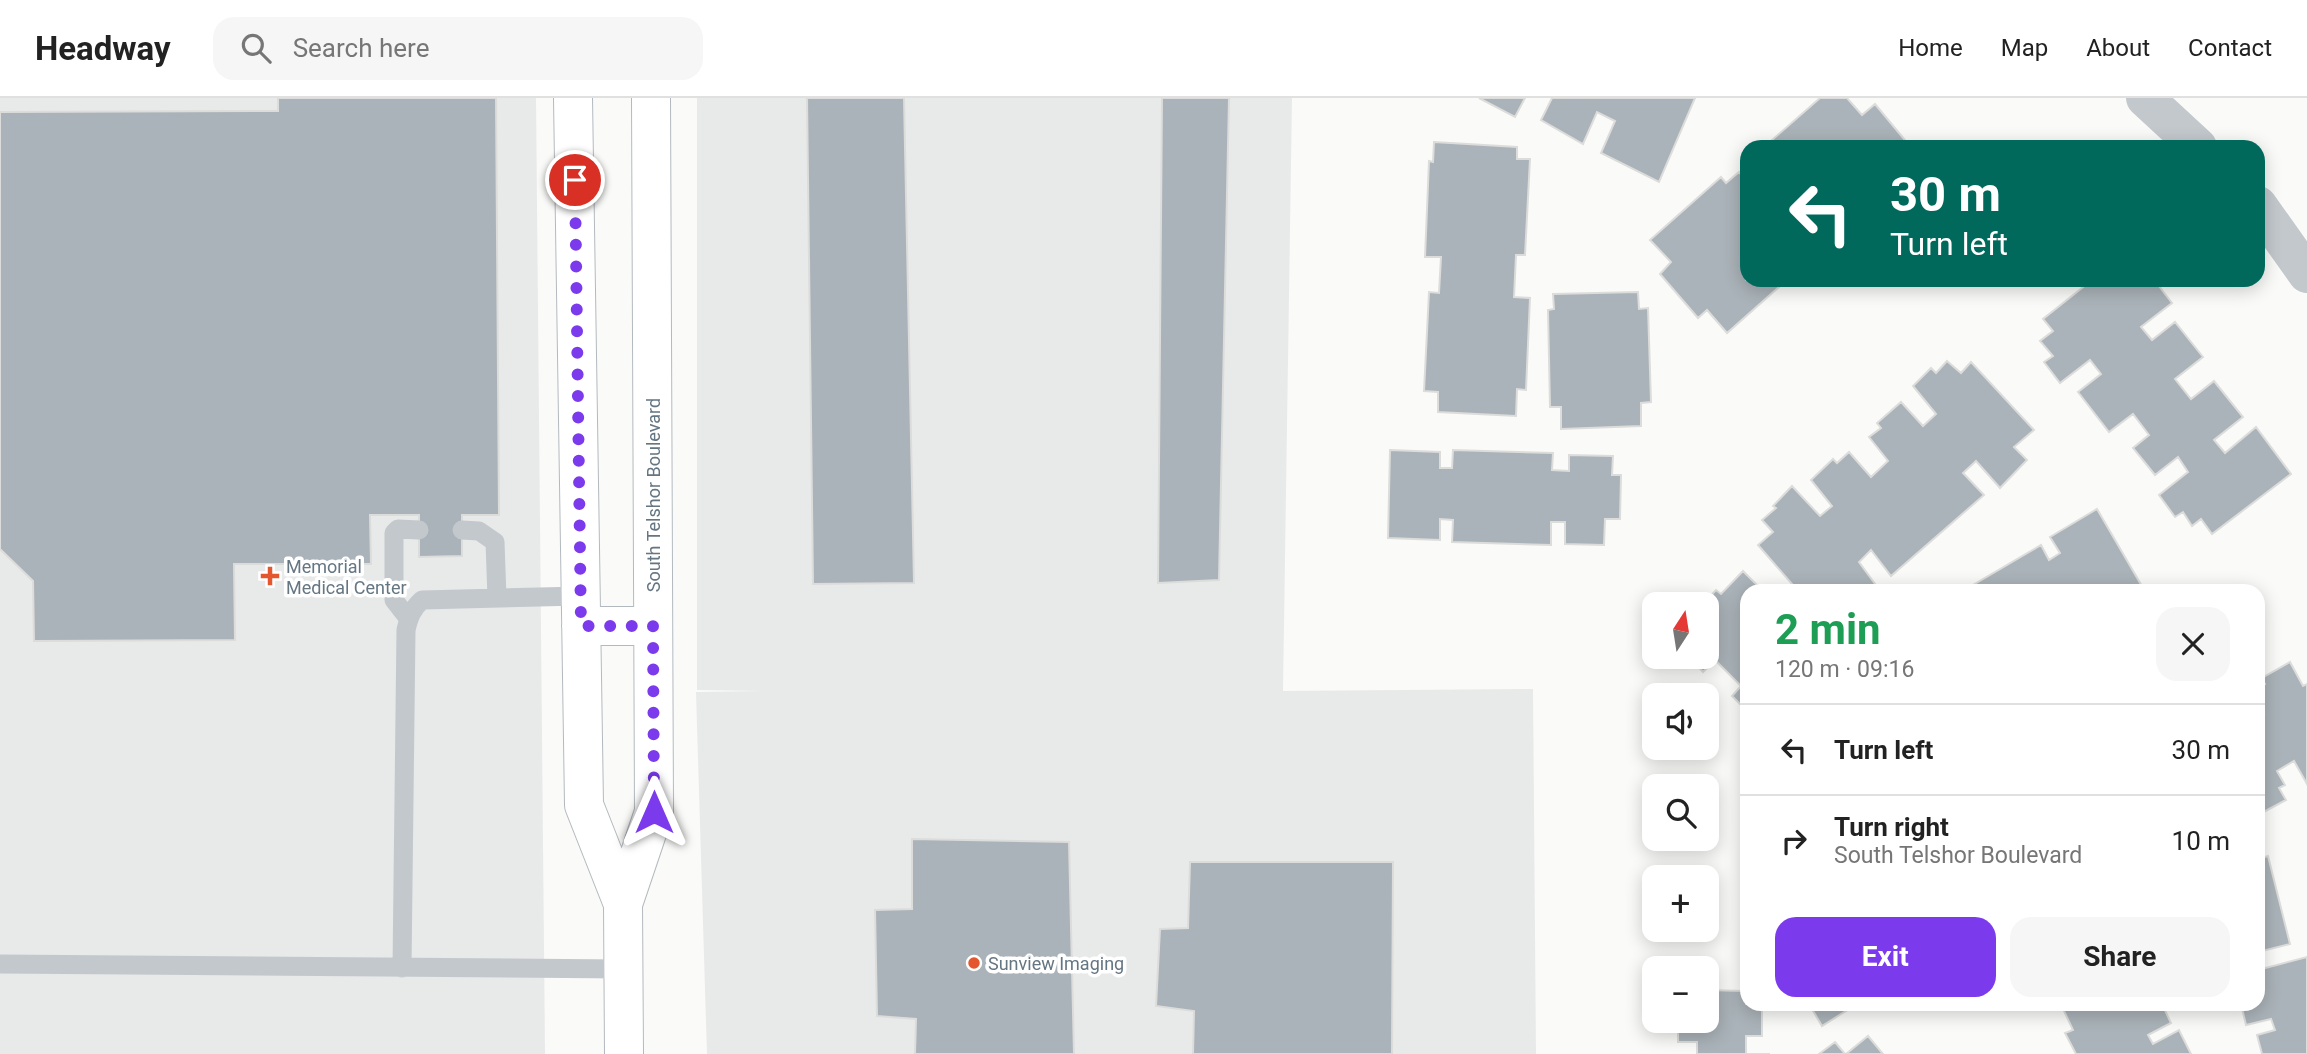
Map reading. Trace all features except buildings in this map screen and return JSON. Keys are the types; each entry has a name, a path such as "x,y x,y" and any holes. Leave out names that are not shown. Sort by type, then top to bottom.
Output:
{"main road":[{"path":"573,98 584,805 623,904"},
{"name":"South Telshor Boulevard","path":"624,1054 623,904 654,812 651,98"},
{"path":"581,611 653,626"}],"street":[{"path":"2145,98 2190,140"},
{"path":"2265,215 2307,274"}],"lane":[{"path":"407,624 394,600 394,533 398,529 419,530"},
{"path":"462,530 479,531 495,542 497,598"},
{"path":"402,968 407,624 414,607 422,600 497,598 581,611"},
{"path":"0,964 623,969"}],"shaded area":[{"name":"Memorial Medical Center","path":"0,98 536,98 545,1054 0,1054"},
{"path":"697,98 1292,98 1283,691 1533,689 1536,1054 707,1054 696,692 768,691 697,690"}],"place":[{"name":"Memorial Medical Center","path":"270,576"},
{"name":"Sunview Imaging","path":"974,963"}],"route":[{"path":"575,180 581,626 653,626 654,812"}]}
